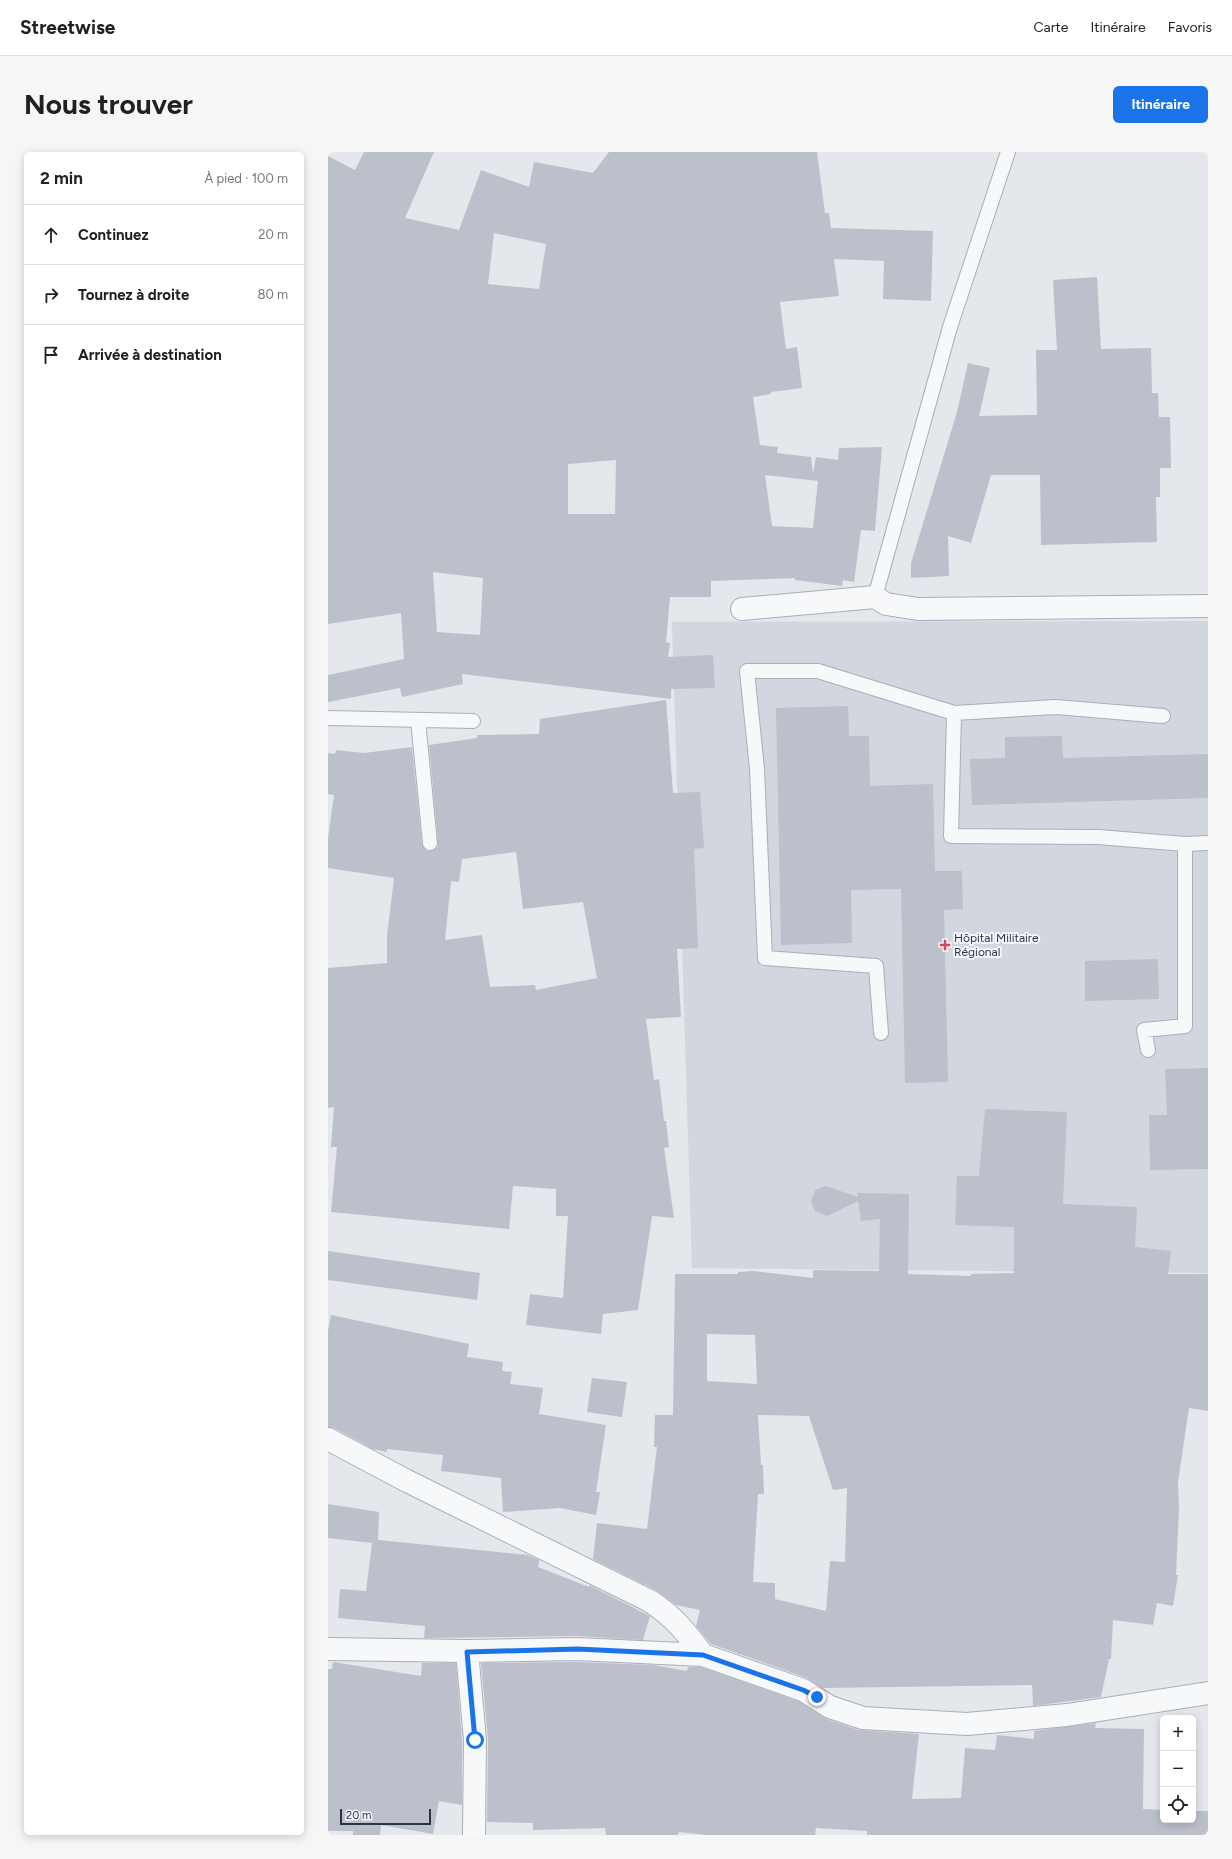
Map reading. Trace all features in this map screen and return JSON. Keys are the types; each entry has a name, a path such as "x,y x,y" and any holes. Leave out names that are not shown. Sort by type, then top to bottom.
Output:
{"street":[{"path":"742,609 875,597 886,604 918,609 1208,606"},
{"path":"328,1439 407,1481 650,1601 667,1613 680,1625 703,1655"},
{"path":"328,1649 467,1652 577,1649 703,1655 803,1690 830,1707 863,1718 967,1724 1067,1715 1208,1693"},
{"path":"467,1652 475,1740 474,1835"}],"lane":[{"path":"875,597 950,327 1008,152"},
{"path":"881,1033 876,966 765,958 757,769 747,671 818,671 954,713 1056,706 1163,716"},
{"path":"954,713 951,836 1098,837 1185,844 1208,843"},
{"path":"328,718 473,721"},
{"path":"418,720 430,843"},
{"path":"1148,1050 1144,1030 1185,1026 1185,844"}],"shaded area":[{"name":"Hôpital Militaire Régional","path":"1208,621 1208,1273 692,1268 672,622"}],"building":[{"path":"364,152 434,152 405,218 459,230 481,170 529,187 534,162 593,173 609,152 817,152 825,213 829,213 831,228 933,231 931,301 883,299 884,261 834,259 839,296 780,302 786,349 797,347 802,388 771,392 771,394 753,397 760,445 778,447 777,453 811,457 813,474 816,457 838,460 839,448 882,447 875,531 861,530 854,582 843,580 842,586 795,580 795,578 711,581 711,597 670,597 666,642 670,643 668,657 713,655 715,688 671,689 671,699 462,674 463,684 402,697 400,688 328,702 328,675 404,659 401,613 328,624 328,156 355,170","holes":["494,233 546,244 539,289 488,284","616,460 615,514 568,514 568,464","765,475 818,481 813,528 772,526","433,572 483,578 480,635 437,632"]},
{"path":"1097,277 1101,349 1151,348 1152,393 1158,393 1159,417 1170,417 1171,468 1160,468 1160,497 1156,497 1157,542 1041,545 1040,475 991,475 971,543 948,536 949,576 911,578 911,563 957,412 968,363 990,368 979,416 1037,415 1036,350 1057,350 1053,280"},
{"path":"666,700 673,793 700,792 704,848 694,849 698,948 677,949 681,1017 646,1019 654,1080 659,1079 664,1121 666,1121 669,1147 664,1148 674,1218 652,1216 638,1310 603,1314 601,1334 526,1325 530,1294 563,1298 568,1216 556,1216 556,1189 513,1186 509,1229 331,1212 337,1147 331,1147 334,1107 328,1108 328,968 387,963 387,936 394,878 328,868 328,838 334,795 328,794 328,753 335,754 336,750 364,753 412,747 422,844 426,851 431,851 438,847 438,842 429,745 477,738 477,735 539,734 540,719","holes":["516,852 523,909 583,902 597,978 536,990 535,985 490,987 482,935 445,940 451,881 459,882 462,859"]},
{"path":"848,706 849,736 869,736 870,786 933,784 935,871 962,871 963,909 944,910 948,1082 905,1083 901,889 851,890 852,943 781,945 776,708"},
{"path":"1062,736 1063,758 1208,754 1208,798 972,805 970,759 1005,758 1005,737"},
{"path":"1158,959 1159,999 1085,1001 1085,961"},
{"path":"1208,1068 1208,1169 1150,1170 1149,1115 1167,1115 1165,1069"},
{"path":"985,1109 1067,1112 1063,1204 1137,1207 1135,1247 1171,1251 1168,1274 1208,1274 1208,1411 1189,1408 1178,1482 1179,1508 1176,1575 1178,1575 1173,1606 1157,1603 1153,1625 1113,1620 1111,1659 1109,1659 1101,1697 1033,1706 1032,1685 823,1688 807,1678 711,1644 696,1626 700,1610 676,1605 656,1590 593,1559 597,1523 647,1529 657,1447 654,1447 655,1415 673,1415 675,1274 738,1274 738,1272 754,1271 813,1278 813,1270 879,1271 880,1219 861,1221 858,1201 827,1216 815,1211 811,1201 815,1190 826,1186 858,1197 857,1193 909,1194 908,1274 971,1276 971,1274 1014,1273 1014,1227 955,1225 957,1176 979,1176","holes":["707,1334 755,1335 757,1384 707,1381","758,1415 809,1416 833,1490 847,1488 845,1562 830,1561 826,1611 775,1599 775,1583 753,1582 758,1494 764,1494"]},
{"path":"328,1251 480,1273 477,1300 328,1280"},
{"path":"331,1315 469,1344 467,1357 503,1362 502,1371 512,1372 510,1384 543,1388 539,1414 606,1425 596,1492 600,1492 596,1515 560,1508 503,1512 501,1478 441,1471 443,1455 387,1449 387,1452 373,1449 334,1428 328,1427 328,1331"},
{"path":"592,1378 627,1382 622,1417 587,1412"},
{"path":"328,1504 379,1512 378,1540 528,1555 539,1560 538,1567 589,1587 589,1585 650,1616 643,1640 577,1636 424,1638 425,1626 338,1618 340,1589 366,1591 372,1543 328,1538"},
{"path":"333,1662 421,1676 422,1663 456,1663 462,1740 462,1805 439,1801 433,1834 381,1825 380,1835 353,1835 353,1831 328,1831 328,1669 332,1669"},
{"path":"577,1662 653,1665 687,1671 688,1667 701,1667 798,1701 826,1719 859,1730 919,1734 912,1799 961,1798 965,1748 995,1750 997,1735 1034,1739 1034,1731 1096,1723 1095,1728 1144,1729 1143,1809 1160,1810 1160,1823 1196,1823 1196,1811 1208,1811 1208,1835 867,1835 867,1831 816,1828 815,1835 706,1835 679,1832 678,1835 606,1835 605,1828 533,1830 533,1823 487,1822 488,1740 481,1663"}],"place":[{"name":"Hôpital Militaire Régional","path":"945,945"}],"route":[{"path":"475,1740 467,1652 577,1649 703,1655 803,1690 817,1697"}]}
